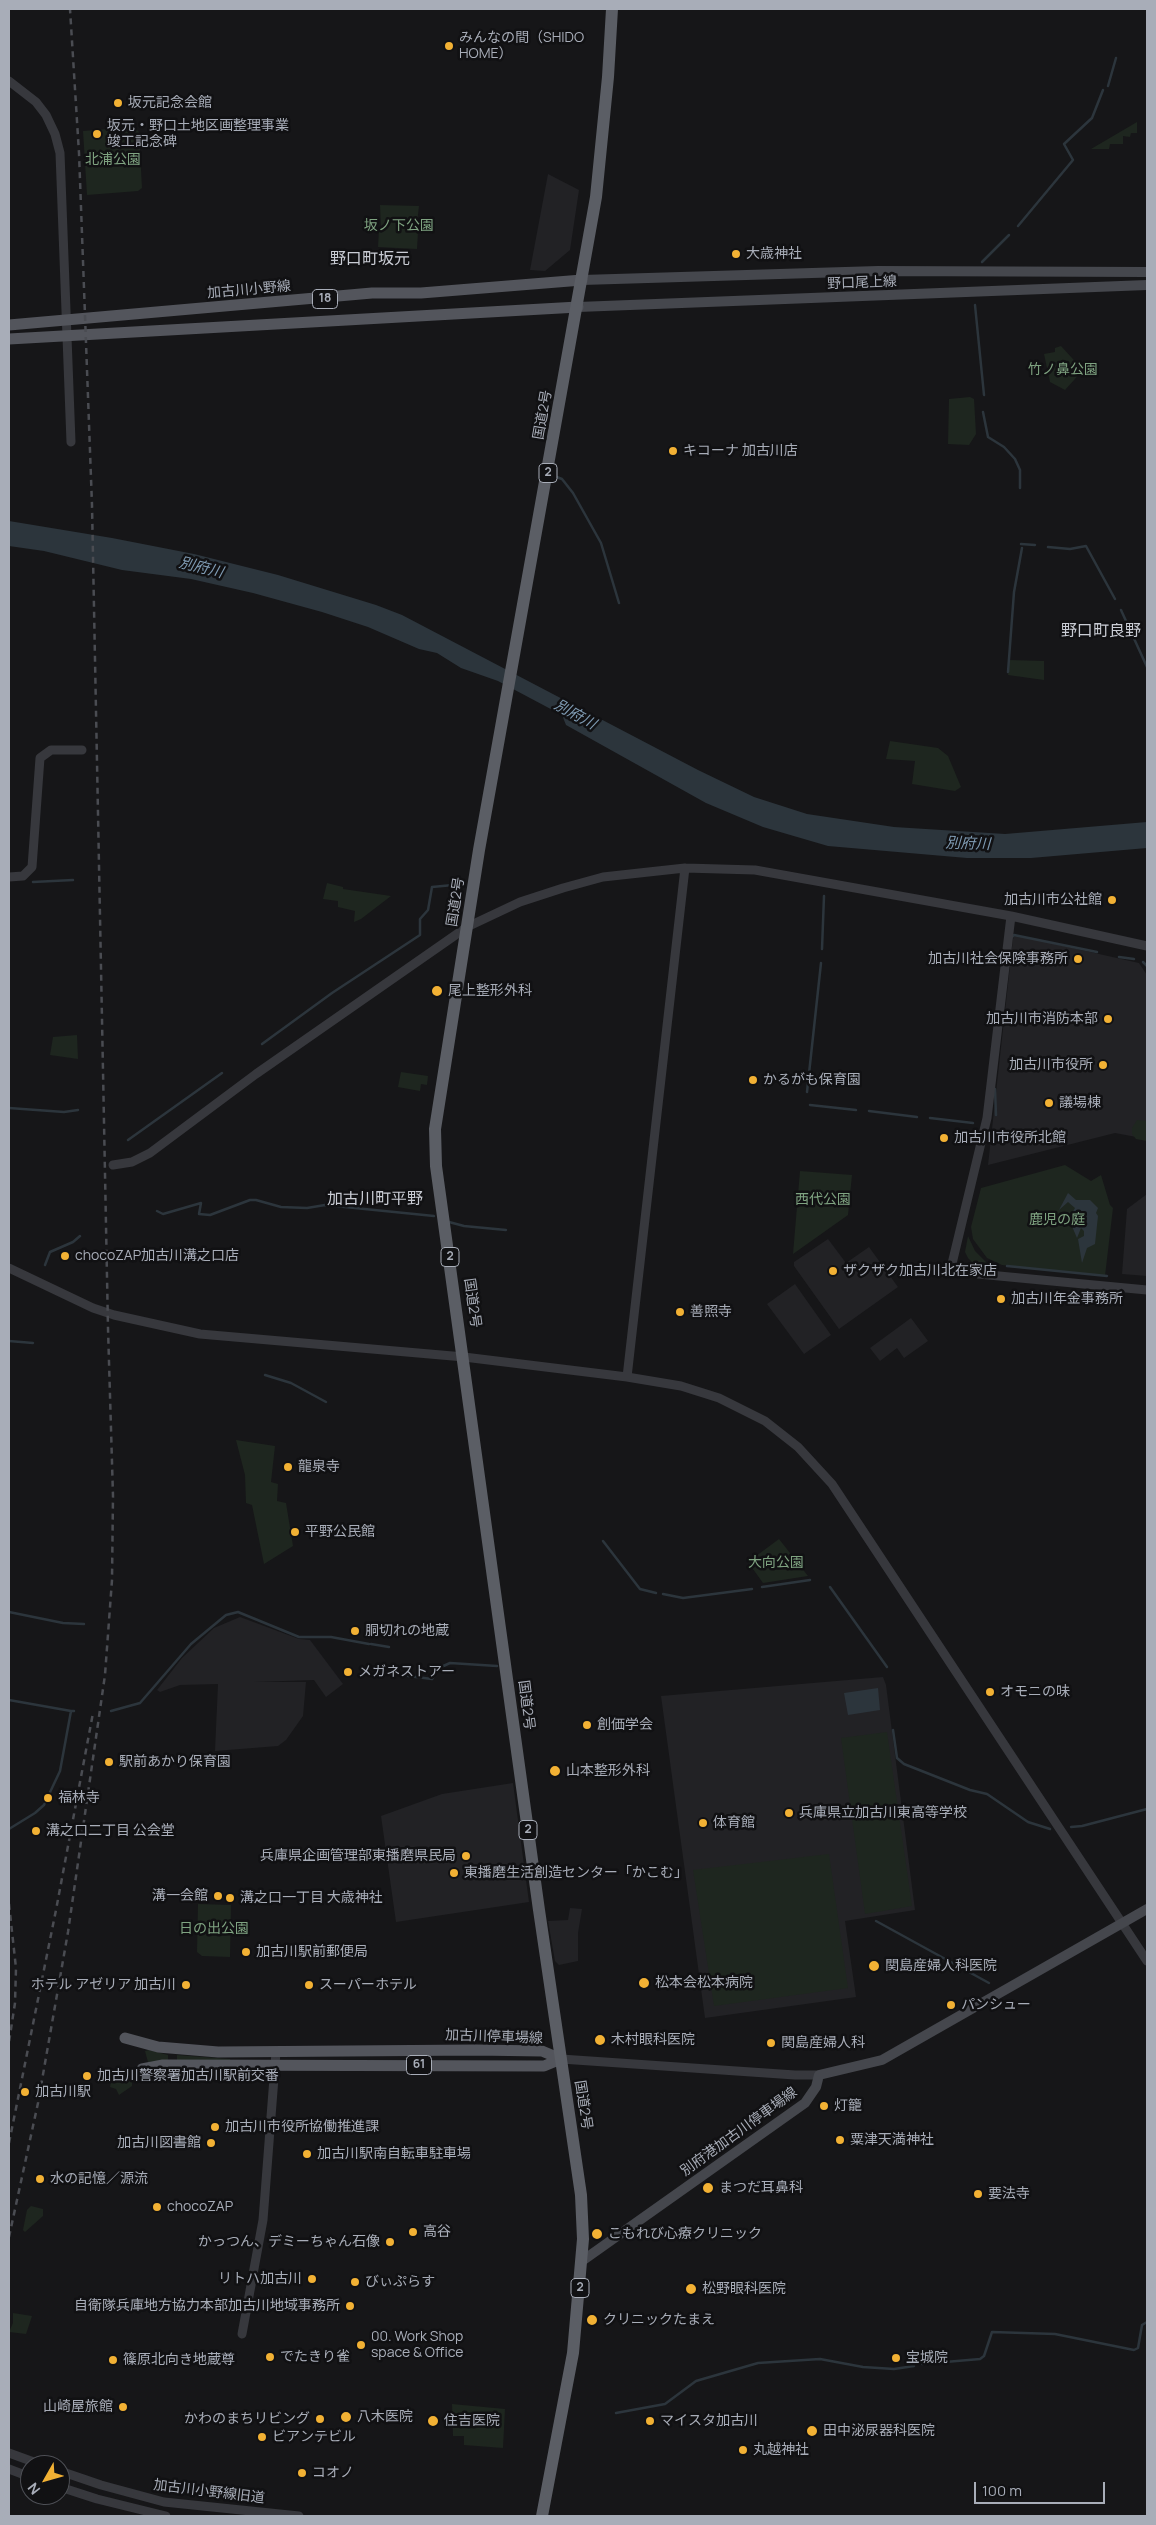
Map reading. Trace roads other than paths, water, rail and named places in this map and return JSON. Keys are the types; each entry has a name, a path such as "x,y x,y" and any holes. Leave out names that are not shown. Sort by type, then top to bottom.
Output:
{"highway":[{"name":"国道2号","path":"542,2516 573,2354 584,2225 436,1166 435,1135 466,927 578,307 596,197 608,77 612,9"}],"main road":[{"name":"野口尾上線","path":"582,280 878,272 1147,272"},
{"name":"加古川小野線","path":"9,325 372,293 421,293 582,280"},
{"name":"野口尾上線","path":"578,307 1147,285"},
{"name":"18","path":"9,339 68,338 578,307"},
{"path":"818,2074 882,2060 1147,1909"},
{"name":"加古川停車場線","path":"125,2038 158,2046 182,2049 276,2052 542,2051 561,2059"},
{"name":"加古川停車場線","path":"142,2069 163,2066 544,2066 561,2059"},
{"name":"別府港加古川停車場線","path":"582,2261 805,2103 816,2087 818,2074"}],"street":[{"path":"9,81 36,102 55,134 60,153 71,442"},
{"path":"9,877 23,876 32,867 40,758 51,750 82,750"},
{"path":"627,1377 685,868"},
{"path":"113,1165 132,1162 150,1153 256,1074 466,927 520,902 603,877 685,868 754,870 1011,916 1147,946"},
{"path":"950,1272 987,1118 1011,916"},
{"path":"9,1268 85,1304 114,1315 200,1334 464,1356 627,1377 681,1386 719,1398 774,1427 823,1472 1147,1961"},
{"path":"978,1274 1147,1290"},
{"path":"242,2334 263,2220 276,2052"},
{"path":"561,2059 800,2075 818,2074"},
{"name":"加古川小野線旧道","path":"70,2474 100,2485 164,2502 239,2513 299,2516"},
{"name":"加古川小野線旧道","path":"70,2490 166,2516"}],"water":[{"name":"別府川","path":"9,521 194,554 278,575 376,605 402,615 698,770 754,797 807,814 894,827 1005,834 1147,822 1147,848 1031,858 967,858 828,846 763,827 706,803 566,725 562,715 498,681 461,668 437,653 419,649 368,627 322,612 253,593 191,579 122,570 44,551 9,546"},
{"path":"1068,1193 1076,1200 1090,1200 1098,1208 1096,1213 1098,1216 1095,1244 1087,1248 1082,1263 1078,1239 1084,1236 1084,1231 1081,1228 1077,1238 1071,1224 1061,1216 1071,1215 1075,1208 1068,1202 1059,1210"},
{"path":"878,1688 880,1710 848,1715 844,1693"}],"waterway":[{"path":"1108,86 1116,58"},
{"path":"1018,226 1073,160 1064,144 1092,118 1103,90"},
{"path":"982,262 1009,235"},
{"path":"975,305 984,395"},
{"path":"983,412 988,437 1004,447 1015,459 1020,470 1020,488"},
{"path":"554,476 562,479 573,493 601,543 619,603"},
{"path":"1021,544 1035,545"},
{"path":"1048,547 1070,549 1086,546 1115,599"},
{"path":"1008,672 1014,592 1022,548"},
{"path":"1121,610 1147,667"},
{"path":"33,882 73,880"},
{"path":"262,1044 332,993 420,935 420,919 428,910 432,887 453,885"},
{"path":"822,949 824,896"},
{"path":"1012,937 1014,935 1097,952"},
{"path":"1119,957 1134,959"},
{"path":"1143,962 1147,966"},
{"path":"807,1092 821,963"},
{"path":"128,1140 222,1073"},
{"path":"995,1089 996,1115"},
{"path":"810,1105 856,1110"},
{"path":"9,1108 64,1112 78,1110"},
{"path":"869,1111 917,1117"},
{"path":"930,1118 973,1123"},
{"path":"157,1211 163,1214 201,1203 199,1214 210,1215 250,1200 256,1200 281,1207 307,1208 325,1205 434,1216"},
{"path":"449,1222 464,1226 506,1230"},
{"path":"45,1265 50,1252 73,1242 80,1236"},
{"path":"1007,1266 1107,1276"},
{"path":"9,1341 33,1343"},
{"path":"265,1375 291,1383 326,1402"},
{"path":"603,1541 640,1589 656,1593"},
{"path":"762,1587 810,1580"},
{"path":"830,1587 887,1667"},
{"path":"663,1594 683,1598 752,1589"},
{"path":"9,1612 63,1623 84,1624"},
{"path":"111,1711 140,1703 191,1644 226,1615 238,1612 299,1637 331,1637 369,1644"},
{"path":"371,1644 389,1647"},
{"path":"408,1676 432,1679 439,1668 450,1663 497,1666"},
{"path":"9,1700 71,1711"},
{"path":"9,1829 35,1813 44,1805 60,1771 71,1711 74,1711"},
{"path":"893,1730 897,1758 904,1764 970,1790 987,1794 1028,1822 1050,1829"},
{"path":"1071,1827 1082,1826 1147,1809"},
{"path":"876,1921 989,1983"},
{"path":"922,2364 980,2359 984,2356 992,2332 1055,2334 1134,2350 1138,2348 1142,2325 1147,2322"},
{"path":"616,2413 665,2404 696,2381 758,2363 820,2359 863,2367 894,2369 914,2366"}],"railway":[{"path":"9,2237 38,2103 68,1932 105,1675 112,1580 113,1496 92,505 79,153 70,9"},
{"path":"9,2143 93,1713"},
{"path":"9,1904 16,1968 15,2003 9,2042"}],"place":[{"name":"みんなの間（SHIDO HOME）","path":"449,46"},
{"name":"坂元記念会館","path":"118,103"},
{"name":"坂元・野口土地区画整理事業 竣工記念碑","path":"97,134"},
{"name":"大歳神社","path":"736,254"},
{"name":"キコーナ 加古川店","path":"673,451"},
{"name":"加古川市公社館","path":"1112,900"},
{"name":"加古川社会保険事務所","path":"1078,959"},
{"name":"尾上整形外科","path":"437,991"},
{"name":"加古川市消防本部","path":"1108,1019"},
{"name":"加古川市役所","path":"1103,1065"},
{"name":"かるがも保育園","path":"753,1080"},
{"name":"議場棟","path":"1049,1103"},
{"name":"加古川市役所北館","path":"944,1138"},
{"name":"chocoZAP加古川溝之口店","path":"65,1256"},
{"name":"ザクザク加古川北在家店","path":"833,1271"},
{"name":"加古川年金事務所","path":"1001,1299"},
{"name":"善照寺","path":"680,1312"},
{"name":"龍泉寺","path":"288,1467"},
{"name":"平野公民館","path":"295,1532"},
{"name":"胴切れの地蔵","path":"355,1631"},
{"name":"メガネストアー","path":"348,1672"},
{"name":"オモニの味","path":"990,1692"},
{"name":"創価学会","path":"587,1725"},
{"name":"駅前あかり保育園","path":"109,1762"},
{"name":"山本整形外科","path":"555,1771"},
{"name":"福林寺","path":"48,1798"},
{"name":"兵庫県立加古川東高等学校","path":"789,1813"},
{"name":"体育館","path":"703,1823"},
{"name":"溝之口二丁目 公会堂","path":"36,1831"},
{"name":"兵庫県企画管理部東播磨県民局","path":"466,1856"},
{"name":"東播磨生活創造センター「かこむ」","path":"454,1873"},
{"name":"溝一会館","path":"218,1896"},
{"name":"溝之口一丁目 大歳神社","path":"230,1898"},
{"name":"加古川駅前郵便局","path":"246,1952"},
{"name":"関島産婦人科医院","path":"874,1966"},
{"name":"松本会松本病院","path":"644,1983"},
{"name":"ホテル アゼリア 加古川","path":"186,1985"},
{"name":"スーパーホテル","path":"309,1985"},
{"name":"パンシュー","path":"951,2005"},
{"name":"木村眼科医院","path":"600,2040"},
{"name":"関島産婦人科","path":"771,2043"},
{"name":"加古川警察署加古川駅前交番","path":"87,2076"},
{"name":"加古川駅","path":"25,2092"},
{"name":"灯籠","path":"824,2106"},
{"name":"加古川市役所協働推進課","path":"215,2127"},
{"name":"粟津天満神社","path":"840,2140"},
{"name":"加古川図書館","path":"211,2143"},
{"name":"加古川駅南自転車駐車場","path":"307,2154"},
{"name":"水の記憶／源流","path":"40,2179"},
{"name":"まつだ耳鼻科","path":"708,2188"},
{"name":"要法寺","path":"978,2194"},
{"name":"chocoZAP","path":"157,2207"},
{"name":"高谷","path":"413,2232"},
{"name":"こもれび心療クリニック","path":"597,2234"},
{"name":"かっつん、デミーちゃん石像","path":"390,2242"},
{"name":"リトハ加古川","path":"312,2279"},
{"name":"びぃぷらす","path":"355,2282"},
{"name":"松野眼科医院","path":"691,2289"},
{"name":"自衛隊兵庫地方協力本部加古川地域事務所","path":"350,2306"},
{"name":"クリニックたまえ","path":"592,2320"},
{"name":"00. Work Shop space & Office","path":"361,2345"},
{"name":"でたきり雀","path":"270,2357"},
{"name":"宝城院","path":"896,2358"},
{"name":"篠原北向き地蔵尊","path":"113,2360"},
{"name":"山崎屋旅館","path":"123,2407"},
{"name":"八木医院","path":"346,2417"},
{"name":"かわのまちリビング","path":"320,2419"},
{"name":"住吉医院","path":"433,2421"},
{"name":"マイスタ加古川","path":"650,2421"},
{"name":"田中泌尿器科医院","path":"812,2431"},
{"name":"ビアンテビル","path":"262,2437"},
{"name":"丸越神社","path":"743,2450"},
{"name":"コオノ","path":"302,2473"}],"district":[{"name":"野口町坂元","path":"370,260"},
{"name":"野口町良野","path":"1101,632"},
{"name":"加古川町平野","path":"375,1200"}],"park label":[{"name":"北浦公園","path":"113,160"},
{"name":"坂ノ下公園","path":"399,226"},
{"name":"竹ノ鼻公園","path":"1063,370"},
{"name":"西代公園","path":"823,1200"},
{"name":"鹿児の庭","path":"1057,1220"},
{"name":"大向公園","path":"776,1563"},
{"name":"日の出公園","path":"214,1929"}]}
